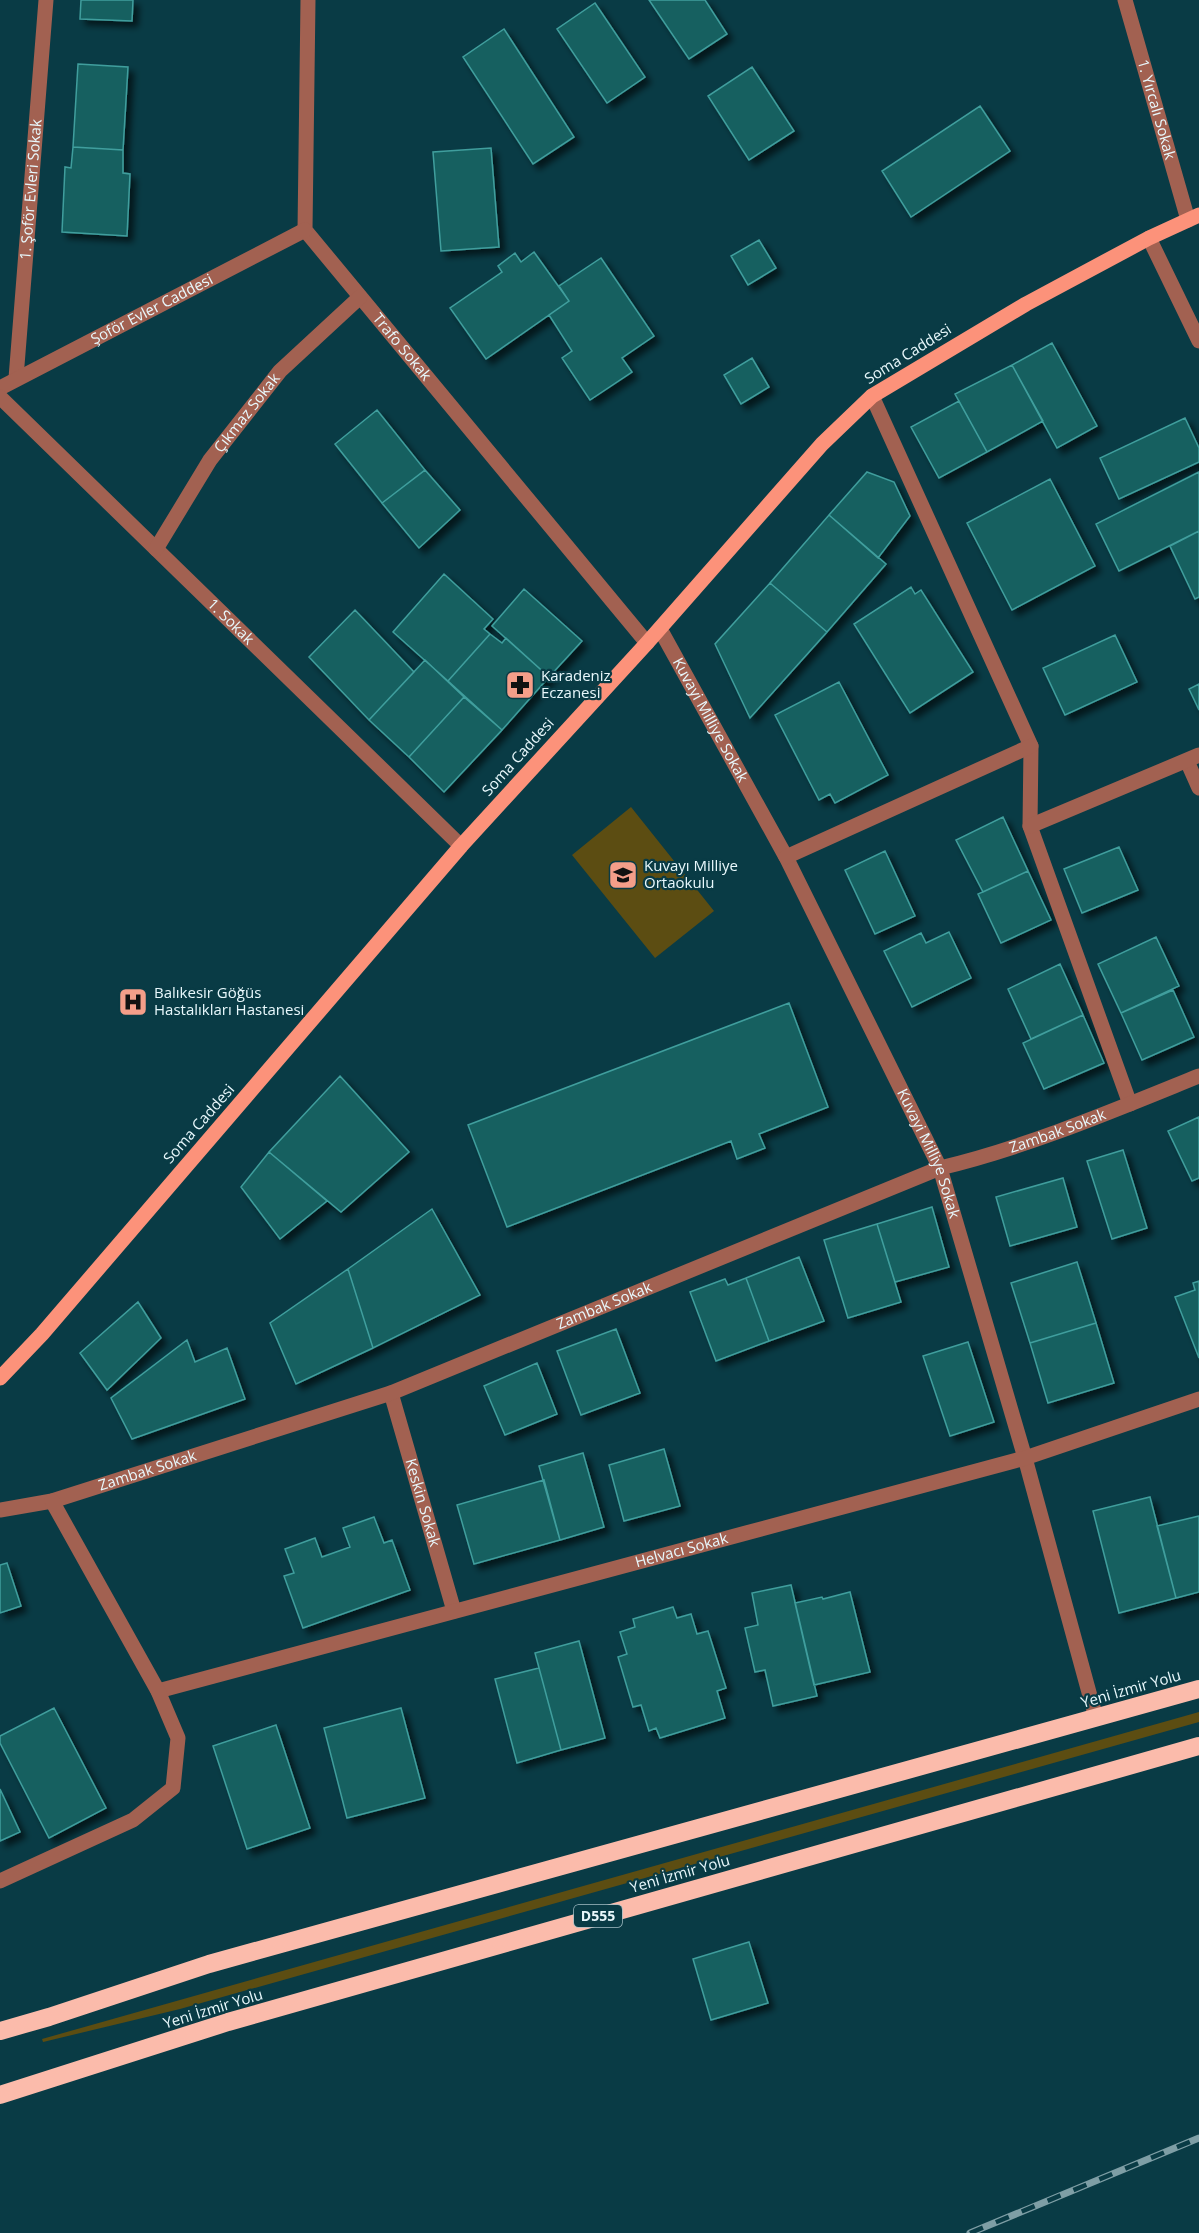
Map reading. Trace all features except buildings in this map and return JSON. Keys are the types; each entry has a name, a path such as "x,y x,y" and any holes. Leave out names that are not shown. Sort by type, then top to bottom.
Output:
{"highway":[{"name":"Yeni İzmir Yolu","path":"0,2031 221,1961 1199,1689"},
{"name":"Yeni İzmir Yolu","path":"0,2095 228,2022 1199,1746"}],"main road":[{"name":"Soma Caddesi","path":"0,1378 42,1334 462,846 647,643 822,444 872,396 1026,304 1149,238 1193,218"}],"street":[{"name":"1. Şoför Evleri Sokak","path":"16,378 46,0"},
{"path":"304,230 308,0"},
{"name":"1. Yırcalı Sokak","path":"1125,0 1193,218"},
{"name":"Şoför Evler Caddesi","path":"0,388 304,230"},
{"name":"Trafo Sokak","path":"304,230 647,643"},
{"path":"1149,238 1199,341"},
{"name":"Çıkmaz Sokak","path":"156,549 210,460 280,370 360,297"},
{"path":"872,396 1030,746 1030,826 1130,1104"},
{"name":"1. Sokak","path":"0,397 462,846"},
{"name":"Kuvayi Milliye Sokak","path":"660,628 786,858 940,1168 1025,1458 1096,1718"},
{"path":"786,858 1030,746"},
{"path":"1030,826 1193,758 1199,788"},
{"name":"Zambak Sokak","path":"0,1510 52,1501 391,1393 940,1168 978,1159 1130,1104 1199,1076"},
{"name":"Keskin Sokak","path":"391,1393 454,1611"},
{"name":"Helvacı Sokak","path":"158,1691 1025,1458 1199,1400"},
{"path":"0,1881 133,1820 173,1788 178,1738 158,1691 52,1501"}],"shaded area":[{"path":"631,807 714,911 655,958 572,855"},
{"path":"1199,1712 1199,1722 180,2009 43,2042 42,2039"}],"railway":[{"path":"970,2233 1199,2138"}],"place":[{"name":"Karadeniz Eczanesi","path":"520,685"},
{"name":"Kuvayı Milliye Ortaokulu","path":"623,875"},
{"name":"Balıkesir Göğüs Hastalıkları Hastanesi","path":"133,1002"}]}
